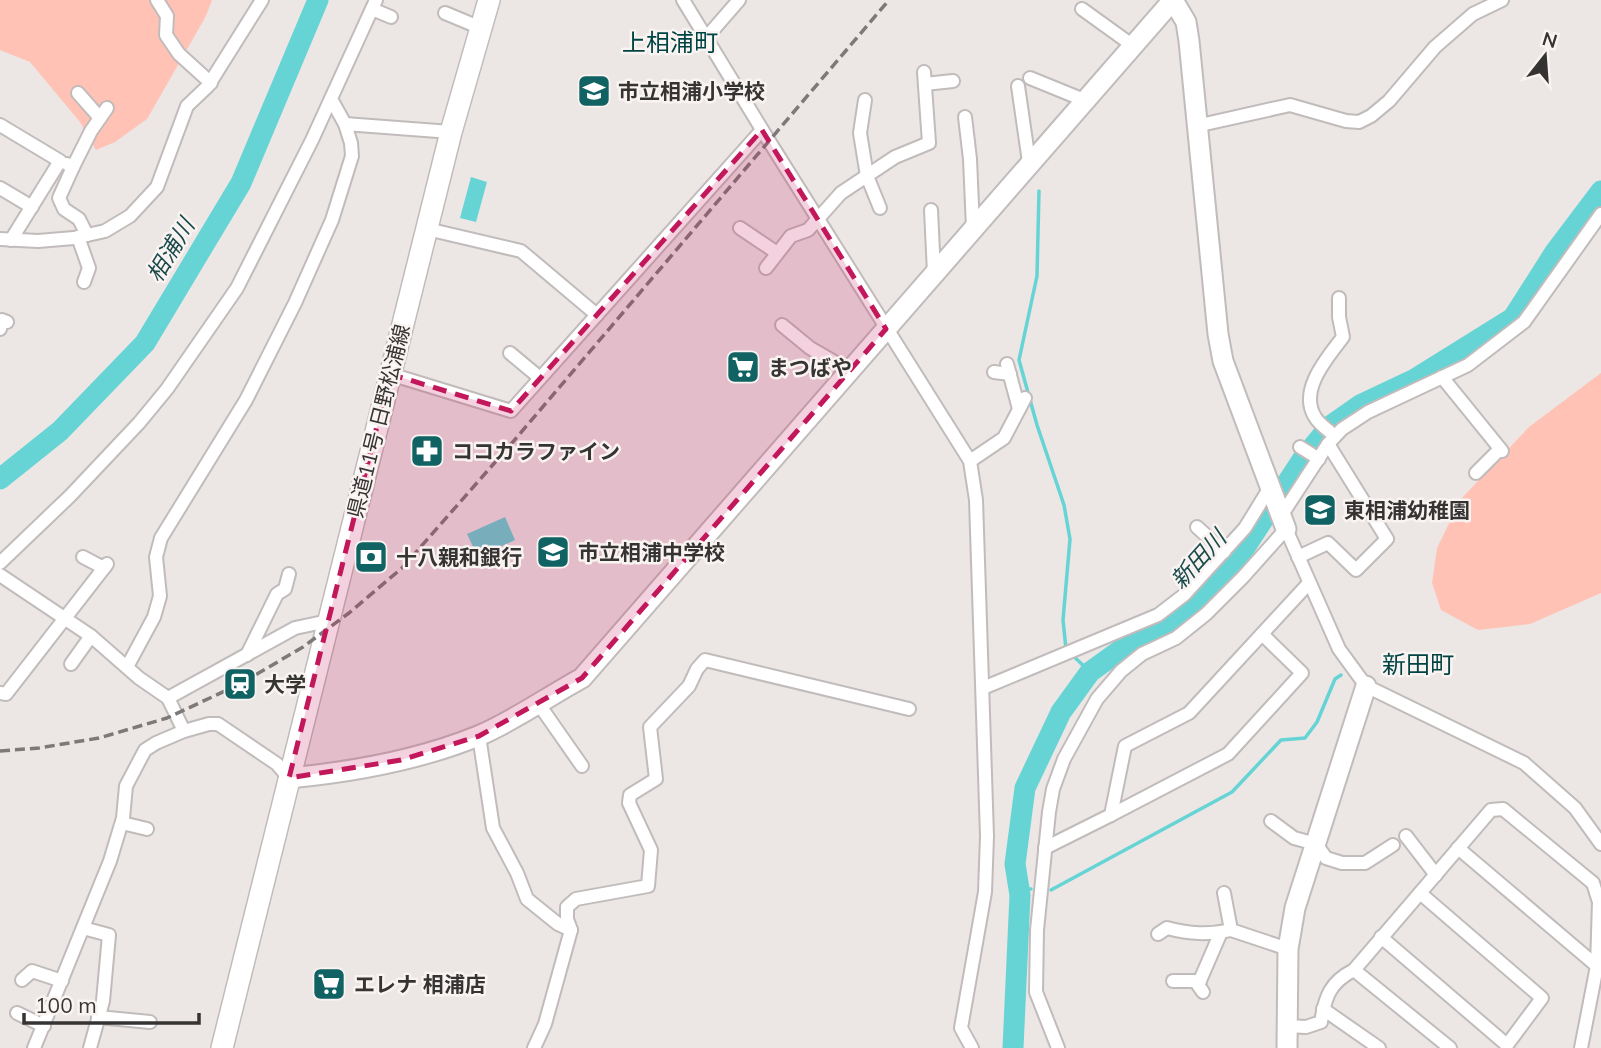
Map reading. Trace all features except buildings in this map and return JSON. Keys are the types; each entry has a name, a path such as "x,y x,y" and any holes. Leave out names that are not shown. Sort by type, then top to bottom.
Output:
{"main road":[{"name":"県道11号 日野松浦線","path":"222,1048 451,132 489,0"}],"street":[{"path":"157,0 167,16 166,35 179,54 211,83"},
{"path":"6,240 38,241 83,236 105,231 130,216 157,187 187,106 211,83 262,0"},
{"path":"683,0 970,461 976,500 987,836 985,892 961,1028 972,1048"},
{"path":"706,38 739,0"},
{"path":"34,1048 110,861 122,823 126,786 145,750 184,732 218,724 278,764 289,778 323,775 401,760 479,736 582,678 1173,0 1186,22 1223,361 1277,508 1339,649 1366,687 1524,763 1575,808 1601,844"},
{"path":"1196,125 1290,105 1346,121 1359,122 1389,101 1436,47 1473,14 1502,0"},
{"path":"0,563 116,448 167,389 237,288 331,99 374,4 391,17"},
{"path":"1082,9 1132,46"},
{"path":"445,13 481,28"},
{"path":"766,268 791,236 808,230 841,193 895,157 929,143 925,78 953,81"},
{"path":"1030,162 1024,82 1084,100"},
{"path":"78,93 103,113 91,131 59,198 64,209 79,219 94,266 84,282"},
{"path":"127,667 154,617 160,596 156,557 161,538 246,400 295,303 332,220 352,156 345,124 331,99"},
{"path":"867,103 860,133 867,176 880,208"},
{"path":"965,117 973,228"},
{"path":"345,124 451,132"},
{"path":"0,125 73,167"},
{"path":"390,374 511,411 762,130"},
{"path":"6,240 32,206 60,161"},
{"path":"0,188 32,206"},
{"path":"931,210 934,273"},
{"path":"1058,1048 1036,992 1037,930 1045,848 1053,789 1064,759 1097,699 1121,671 1142,654 1176,638 1206,614 1243,577 1277,508 1342,429 1368,412 1468,365 1524,322 1600,219"},
{"path":"740,228 777,253"},
{"path":"427,229 521,251 597,315"},
{"path":"1298,556 1328,543 1356,570 1387,538 1333,438 1315,419 1310,404 1313,386 1322,365 1343,337 1339,298"},
{"path":"782,325 810,348 850,371"},
{"path":"510,353 540,379"},
{"path":"970,461 1004,438 1022,404 1008,369 994,372"},
{"path":"1442,377 1501,450 1476,473"},
{"path":"1300,447 1319,458"},
{"path":"983,688 1158,615 1184,596 1245,528 1277,508"},
{"path":"1197,527 1224,552"},
{"path":"0,693 6,694 105,566 83,557"},
{"path":"247,655 276,594 285,589 289,574"},
{"path":"0,575 91,636 168,698 184,732"},
{"path":"1111,815 1125,746 1188,713 1309,583"},
{"path":"168,698 295,628 328,621"},
{"path":"1045,848 1228,754 1302,673 1262,634"},
{"path":"71,664 91,636"},
{"path":"534,1048 545,1024 571,930 568,907 576,899 648,886 650,850 629,803 630,795 656,779 650,727 689,686 705,660 909,709"},
{"path":"1287,1048 1288,949 1295,908 1366,687"},
{"path":"538,703 582,766"},
{"path":"479,736 493,828 517,873 527,899 571,930"},
{"path":"1287,1026 1306,1027 1321,1022 1325,997 1342,976 1354,970 1491,810 1503,809 1593,883 1599,902 1597,966 1581,1048"},
{"path":"1271,821 1294,838 1316,844 1326,858 1342,863 1365,863 1394,845"},
{"path":"122,823 147,829"},
{"path":"1406,836 1436,874"},
{"path":"1458,848 1597,966"},
{"path":"1173,981 1201,986 1226,931 1224,893"},
{"path":"1381,937 1507,1045 1542,998 1420,893"},
{"path":"83,928 109,935 103,1002 90,1048"},
{"path":"1159,929 1211,934 1226,931 1288,949"},
{"path":"1354,970 1450,1048"},
{"path":"22,980 32,971 62,981"},
{"path":"1323,1009 1379,1048"},
{"path":"17,1013 44,1026"},
{"path":"98,1017 150,1021"}],"highlighted area":[{"path":"762,130 886,329 582,678 479,736 401,760 289,778 390,374 511,411"}],"shaded area":[{"path":"0,0 212,0 206,16 147,119 115,142 96,150 80,122 30,62 0,50"},
{"path":"1601,373 1601,593 1530,624 1478,630 1441,610 1432,583 1437,548 1461,499 1529,427"}],"water":[{"path":"471,177 487,182 476,222 460,218"},
{"path":"505,517 515,540 478,557 467,534"}],"waterway":[{"name":"相浦川","path":"0,479 60,431 145,343 241,183 318,0"},
{"path":"1039,191 1037,276 1019,360 1064,505 1070,539 1063,620 1066,649 1090,672"},
{"name":"新田川","path":"1013,1048 1020,895 1015,864 1025,788 1061,712 1090,672 1133,641 1177,620 1238,558 1302,460 1330,426 1360,405 1415,379 1513,318 1555,252 1601,191"},
{"path":"1051,890 1232,792 1281,740 1305,738 1317,722 1335,679 1341,675"},
{"path":"1019,889 1031,889"}],"railway":[{"path":"0,751 39,748 99,738 167,718 240,684 303,647 349,613 402,568 512,443 889,0"}],"place":[{"name":"市立相浦小学校","path":"594,91"},
{"name":"まつばや","path":"743,367"},
{"name":"ココカラファイン","path":"427,451"},
{"name":"東相浦幼稚園","path":"1320,510"},
{"name":"市立相浦中学校","path":"553,552"},
{"name":"十八親和銀行","path":"371,557"},
{"name":"大学","path":"240,684"},
{"name":"エレナ 相浦店","path":"329,984"}],"district":[{"name":"上相浦町","path":"670,42"},
{"name":"新田町","path":"1418,664"}]}
